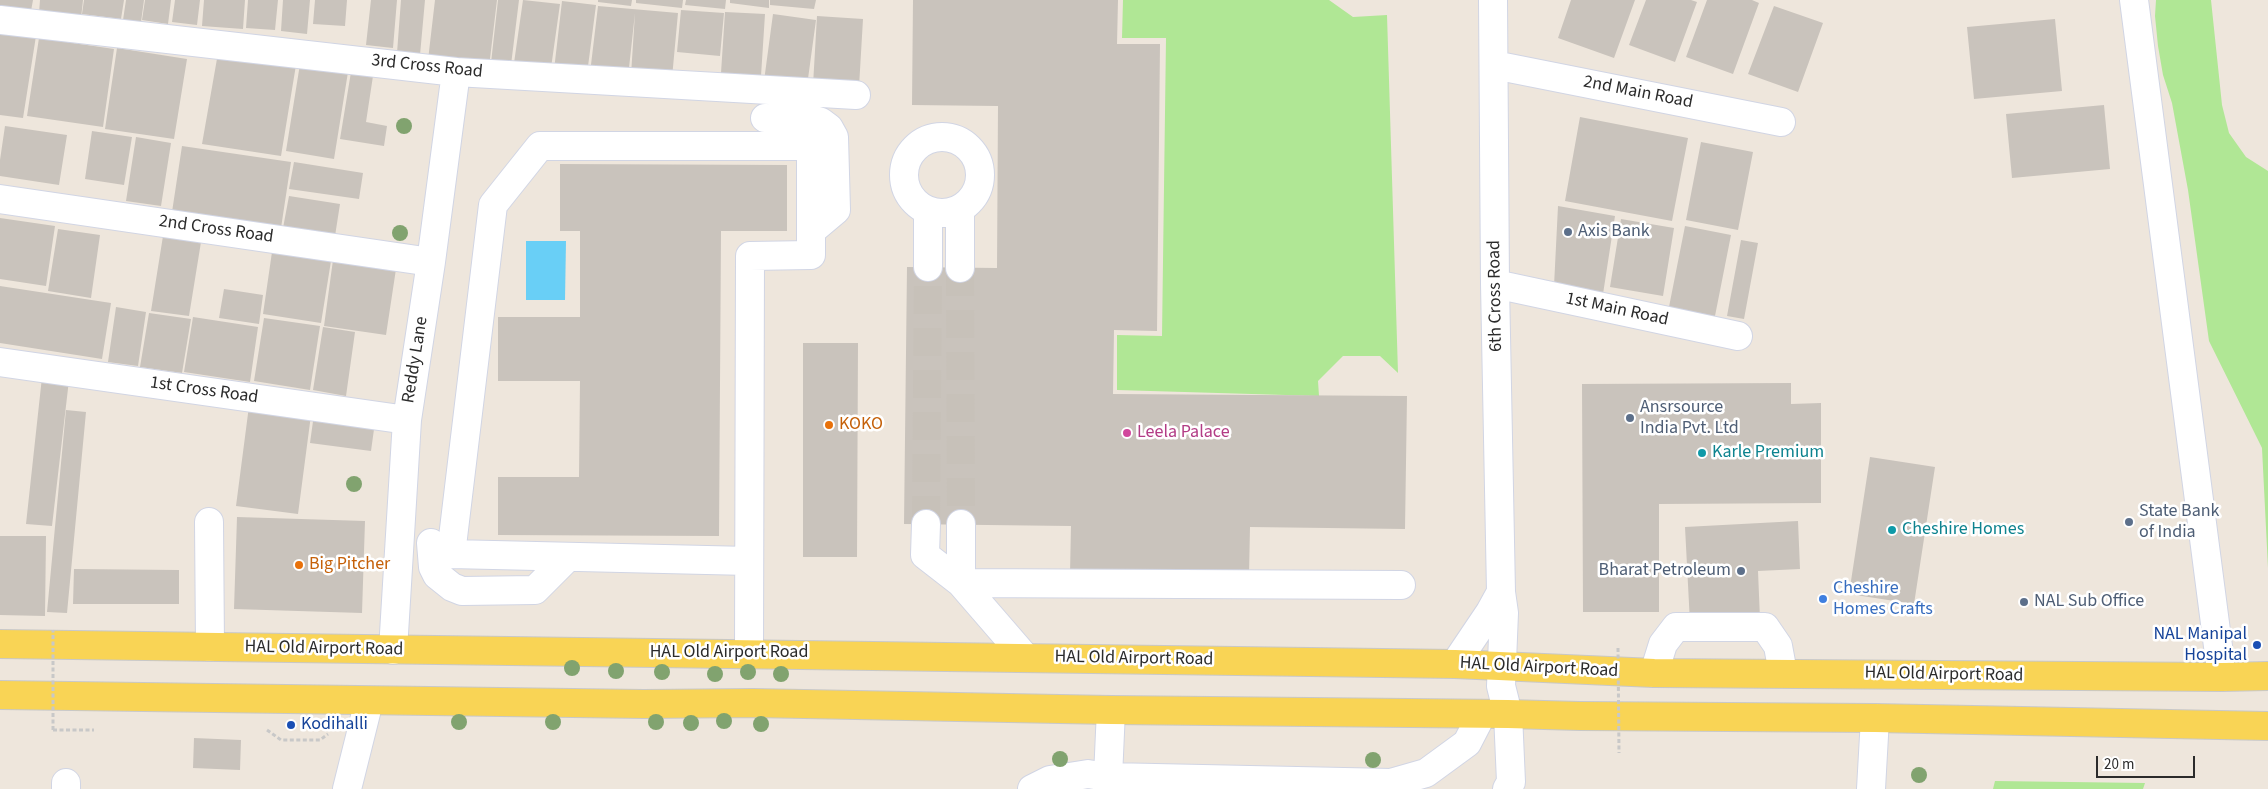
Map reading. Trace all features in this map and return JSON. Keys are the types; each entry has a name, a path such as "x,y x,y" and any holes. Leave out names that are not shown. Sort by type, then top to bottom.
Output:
{"main road":[{"name":"HAL Old Airport Road","path":"0,644 1455,664 1654,673 2222,678 2268,676"},
{"path":"0,695 1875,718 2268,726"}],"street":[{"name":"6th Cross Road","path":"1494,0 1495,284 1501,592 1504,613 1501,686 1495,714 1515,787"},
{"path":"2134,0 2222,678"},
{"name":"3rd Cross Road","path":"0,20 456,72 856,95"},
{"name":"2nd Main Road","path":"1494,64 1781,122"},
{"name":"Reddy Lane","path":"393,650 407,420 431,262 456,72"},
{"path":"765,118 811,119 821,122 834,137 836,210 811,231"},
{"path":"949,137 963,143 975,154 981,169 980,185 972,199 960,210 944,213 928,211 915,202 906,189 904,173 908,157 918,145 932,138 949,137"},
{"path":"749,561 451,554 493,205 540,146 811,146 811,255 750,256 749,653"},
{"name":"2nd Cross Road","path":"0,199 431,262"},
{"path":"960,210 960,268"},
{"path":"928,211 928,267"},
{"name":"1st Main Road","path":"1495,284 1738,336"},
{"name":"1st Cross Road","path":"0,362 407,420"},
{"path":"209,522 210,647"},
{"path":"926,524 925,555 961,582 1025,658"},
{"path":"961,524 961,582"},
{"path":"431,544 433,567 437,575 447,584 462,591 535,590 568,558"},
{"path":"961,582 1401,585"},
{"path":"1455,664 1501,592"},
{"path":"1654,673 1663,644 1676,627 1765,627 1778,646 1783,673"},
{"path":"347,789 370,701"},
{"path":"1109,783 1111,710"},
{"path":"1032,789 1050,780 1088,774 1109,783 1391,783 1426,773 1467,742 1495,714"},
{"path":"1872,789 1875,718"}],"path":[{"path":"53,630 53,730 102,730"},
{"path":"1618,648 1619,753"}],"green space":[{"path":"1123,0 1329,0 1353,17 1387,15 1398,373 1380,356 1343,356 1318,381 1319,396 1117,390 1117,335 1162,336 1166,38 1122,38"},
{"path":"2156,0 2211,0 2222,105 2229,133 2246,157 2268,171 2268,568 2262,448 2209,341 2188,190 2172,103 2163,75 2158,46 2155,16"},
{"path":"1995,781 2145,783 2143,789 1993,789"}],"water":[{"path":"526,241 566,241 565,300 526,300"}],"building":[{"path":"0,0 33,0 31,11 0,6"},
{"path":"40,0 83,0 81,18 39,13"},
{"path":"84,0 124,0 121,19 82,14"},
{"path":"126,0 144,0 141,22 123,20"},
{"path":"145,0 171,0 168,24 142,20"},
{"path":"175,0 200,0 197,25 172,22"},
{"path":"204,0 245,0 243,29 202,26"},
{"path":"248,0 278,0 275,30 246,28"},
{"path":"283,0 310,0 307,34 281,31"},
{"path":"315,0 347,0 345,26 313,24"},
{"path":"371,0 397,0 393,48 366,45"},
{"path":"401,0 425,0 420,55 397,53"},
{"path":"435,0 497,0 489,67 428,60"},
{"path":"498,0 519,0 511,65 491,63"},
{"path":"523,0 560,4 551,68 514,63"},
{"path":"598,0 632,0 631,6 598,2"},
{"path":"636,0 683,0 682,8 636,3"},
{"path":"686,0 726,0 725,9 685,5"},
{"path":"730,0 769,0 769,8 730,3"},
{"path":"770,0 816,0 814,9 770,5"},
{"path":"913,0 1118,0 1117,44 1160,44 1157,331 1114,330 1113,394 1407,396 1405,529 1250,527 1249,575 1070,574 1071,526 904,524 907,267 997,268 998,106 912,105"},
{"path":"1571,0 1635,0 1614,58 1558,38"},
{"path":"1646,0 1691,0 1697,2 1675,62 1629,45"},
{"path":"1707,0 1752,0 1759,3 1733,74 1686,57"},
{"path":"562,1 596,5 587,74 554,70"},
{"path":"598,6 678,13 672,78 631,75 635,13 628,77 590,73"},
{"path":"1774,6 1823,23 1798,92 1748,74"},
{"path":"681,10 724,13 720,56 677,52"},
{"path":"725,12 765,14 761,76 721,73"},
{"path":"773,14 816,20 807,86 764,81"},
{"path":"817,16 863,19 859,87 813,85"},
{"path":"2055,19 2062,91 1974,99 1967,27"},
{"path":"0,31 36,36 23,118 0,115"},
{"path":"39,38 114,49 103,127 27,116"},
{"path":"117,48 187,59 174,139 105,129"},
{"path":"218,53 296,65 281,156 202,144"},
{"path":"300,64 348,72 334,159 286,151"},
{"path":"351,72 373,76 366,122 387,126 384,146 340,139"},
{"path":"2104,105 2110,169 2012,178 2006,114"},
{"path":"1580,117 1688,138 1672,221 1565,201"},
{"path":"5,126 67,135 59,185 0,176 0,160"},
{"path":"92,131 132,137 124,185 85,179"},
{"path":"136,137 171,143 161,206 126,201"},
{"path":"1701,142 1753,152 1738,230 1686,220"},
{"path":"182,146 291,162 281,228 172,212"},
{"path":"294,162 363,173 359,199 289,189"},
{"path":"560,164 787,165 787,231 721,231 719,536 498,535 498,477 579,477 580,381 498,381 498,317 580,317 580,231 560,231"},
{"path":"289,196 340,204 335,236 283,228"},
{"path":"1558,206 1615,216 1603,294 1554,286"},
{"path":"0,218 55,226 46,286 0,279"},
{"path":"1621,219 1674,228 1663,296 1610,287"},
{"path":"1685,226 1731,235 1714,321 1668,312"},
{"path":"58,229 100,235 91,298 48,291"},
{"path":"163,236 201,242 189,316 151,311"},
{"path":"1741,240 1758,243 1744,319 1727,316"},
{"path":"272,252 331,261 321,323 263,314"},
{"path":"333,260 396,269 386,335 324,326"},
{"path":"0,286 111,303 102,359 0,343"},
{"path":"224,289 263,295 259,324 219,318"},
{"path":"116,307 146,312 138,366 108,362"},
{"path":"149,313 191,319 182,373 140,367"},
{"path":"193,317 258,327 250,382 184,372"},
{"path":"264,318 320,326 310,390 254,381"},
{"path":"323,327 355,332 346,396 313,390"},
{"path":"803,343 858,343 857,557 803,557"},
{"path":"42,377 69,380 52,526 26,524"},
{"name":"Karle Premium","path":"1791,383 1791,404 1821,403 1821,503 1659,504 1659,612 1583,612 1582,384"},
{"path":"249,406 311,415 298,514 236,506"},
{"path":"66,410 86,412 67,613 47,612"},
{"path":"314,414 375,422 371,451 310,443"},
{"name":"Cheshire Homes","path":"1870,457 1935,467 1914,604 1849,594"},
{"name":"Big Pitcher","path":"237,517 365,521 362,613 234,609"},
{"path":"1798,521 1800,569 1758,571 1760,619 1690,623 1685,527"},
{"path":"0,536 46,536 45,616 0,615"},
{"path":"74,569 179,570 179,604 73,604"},
{"path":"194,738 241,740 240,770 193,768"}],"tunnel":[{"path":"926,524 928,267"},
{"path":"960,268 961,524"}],"place":[{"name":"Axis Bank","path":"1568,232"},
{"name":"Ansrsource India Pvt. Ltd","path":"1630,418"},
{"name":"KOKO","path":"829,425"},
{"name":"Leela Palace","path":"1127,433"},
{"name":"Karle Premium","path":"1702,453"},
{"name":"State Bank of India","path":"2129,522"},
{"name":"Cheshire Homes","path":"1892,530"},
{"name":"Big Pitcher","path":"299,565"},
{"name":"Bharat Petroleum","path":"1741,571"},
{"name":"Cheshire Homes Crafts","path":"1823,599"},
{"name":"NAL Sub Office","path":"2024,602"},
{"name":"NAL Manipal Hospital","path":"2257,645"},
{"name":"Kodihalli","path":"291,725"}]}
